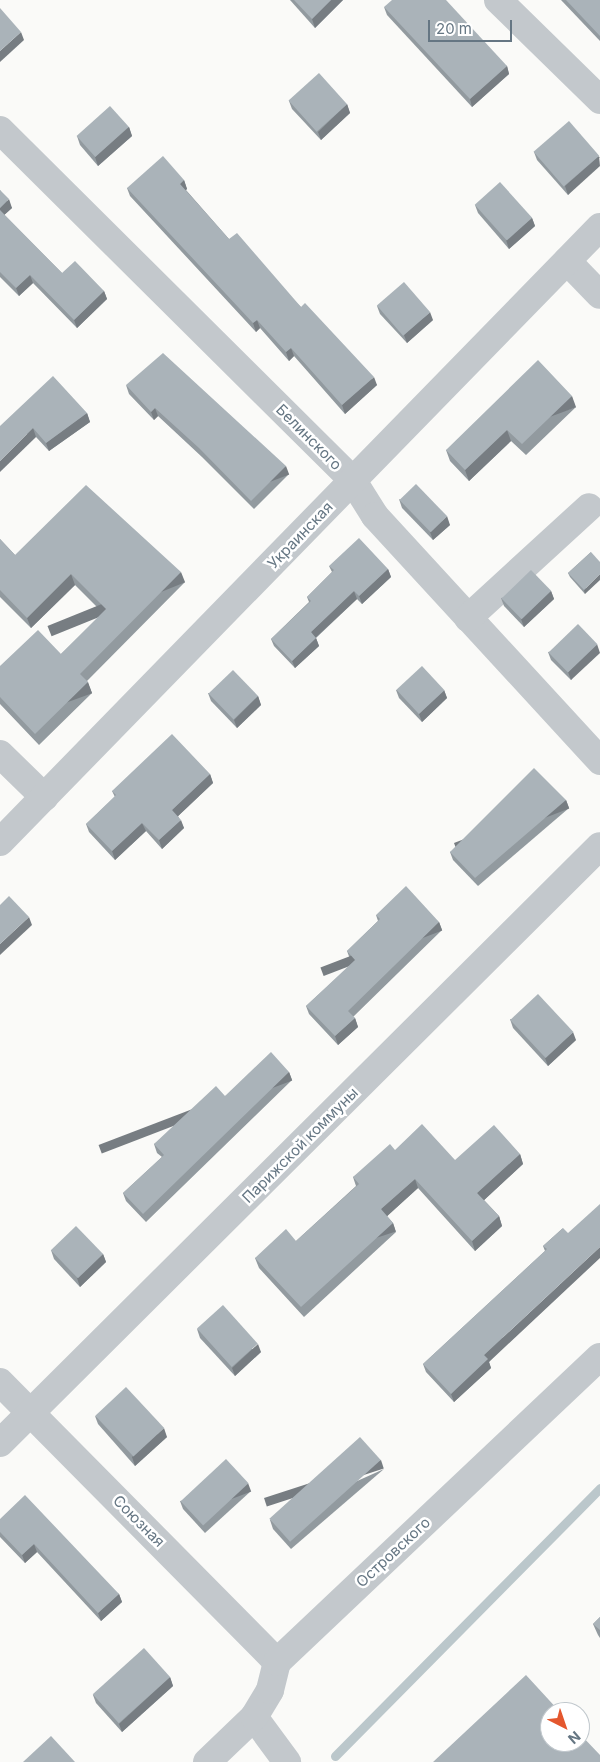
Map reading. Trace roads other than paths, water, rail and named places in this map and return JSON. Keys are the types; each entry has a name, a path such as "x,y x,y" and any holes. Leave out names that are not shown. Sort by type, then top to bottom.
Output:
{"street":[{"path":"498,0 600,100"},
{"name":"Белинского","path":"0,130 353,481 374,516 600,761"},
{"name":"Украинская","path":"0,842 600,227"},
{"path":"567,261 600,295"},
{"path":"468,618 589,507"},
{"path":"0,754 44,797"},
{"name":"Парижской коммуны","path":"0,1443 600,846"},
{"name":"Островского","path":"277,1662 600,1357"},
{"name":"Союзная","path":"0,1382 32,1412 277,1662"},
{"path":"207,1762 254,1717 270,1690 277,1662"},
{"path":"254,1717 287,1762"}],"waterway":[{"path":"335,1756 600,1488"}]}
